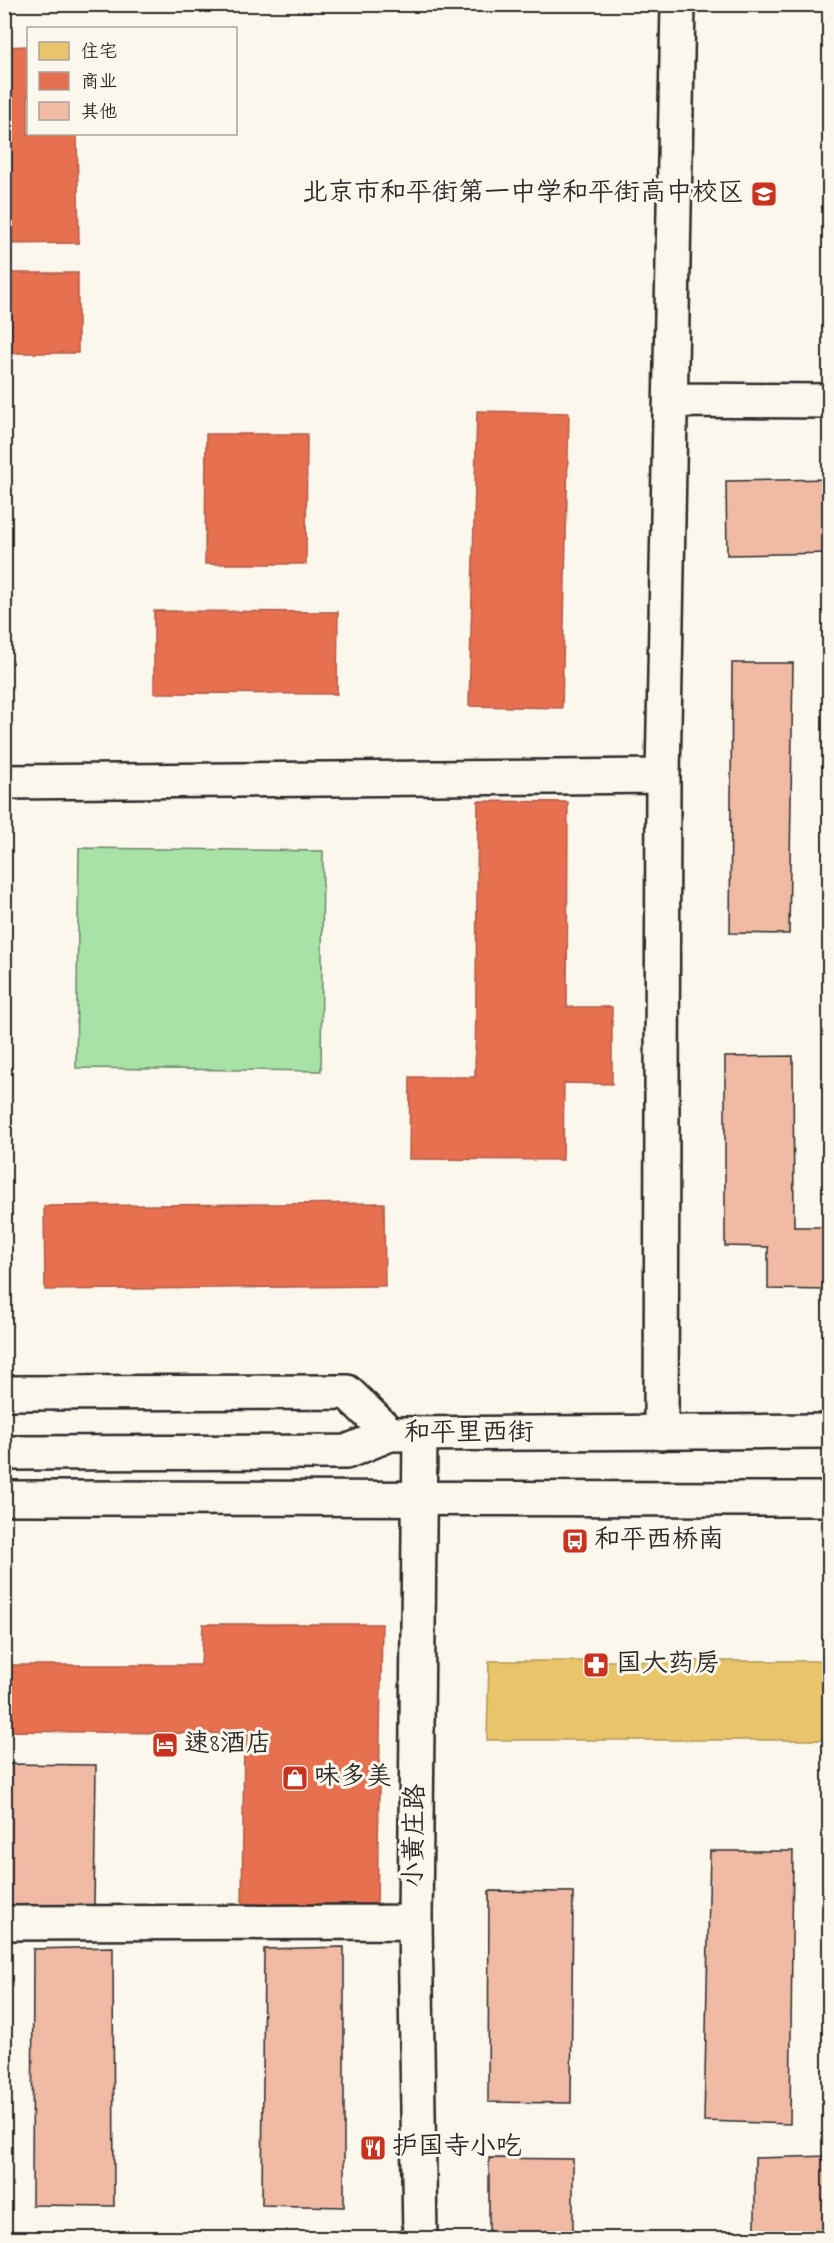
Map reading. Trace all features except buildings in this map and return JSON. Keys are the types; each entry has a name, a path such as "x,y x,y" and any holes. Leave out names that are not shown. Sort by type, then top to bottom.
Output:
{"street":[{"path":"661,1433 663,776 678,4"},
{"path":"671,400 830,401"},
{"path":"4,782 663,776"},
{"path":"4,1393 347,1392 405,1434"},
{"name":"和平里西街","path":"4,1453 346,1452 405,1434 830,1431"},
{"name":"小黄庄路","path":"405,1434 420,1498 415,1922 420,2238"},
{"path":"4,1498 830,1499"},
{"path":"4,1923 415,1922"}],"green space":[{"path":"79,848 323,851 321,1071 76,1068"}],"place":[{"name":"北京市和平街第一中学和平街高中校区","path":"764,194"},
{"name":"和平西桥南","path":"575,1541"},
{"name":"国大药房","path":"596,1665"},
{"name":"速8酒店","path":"165,1745"},
{"name":"味多美","path":"295,1778"},
{"name":"护国寺小吃","path":"373,2148"}]}
